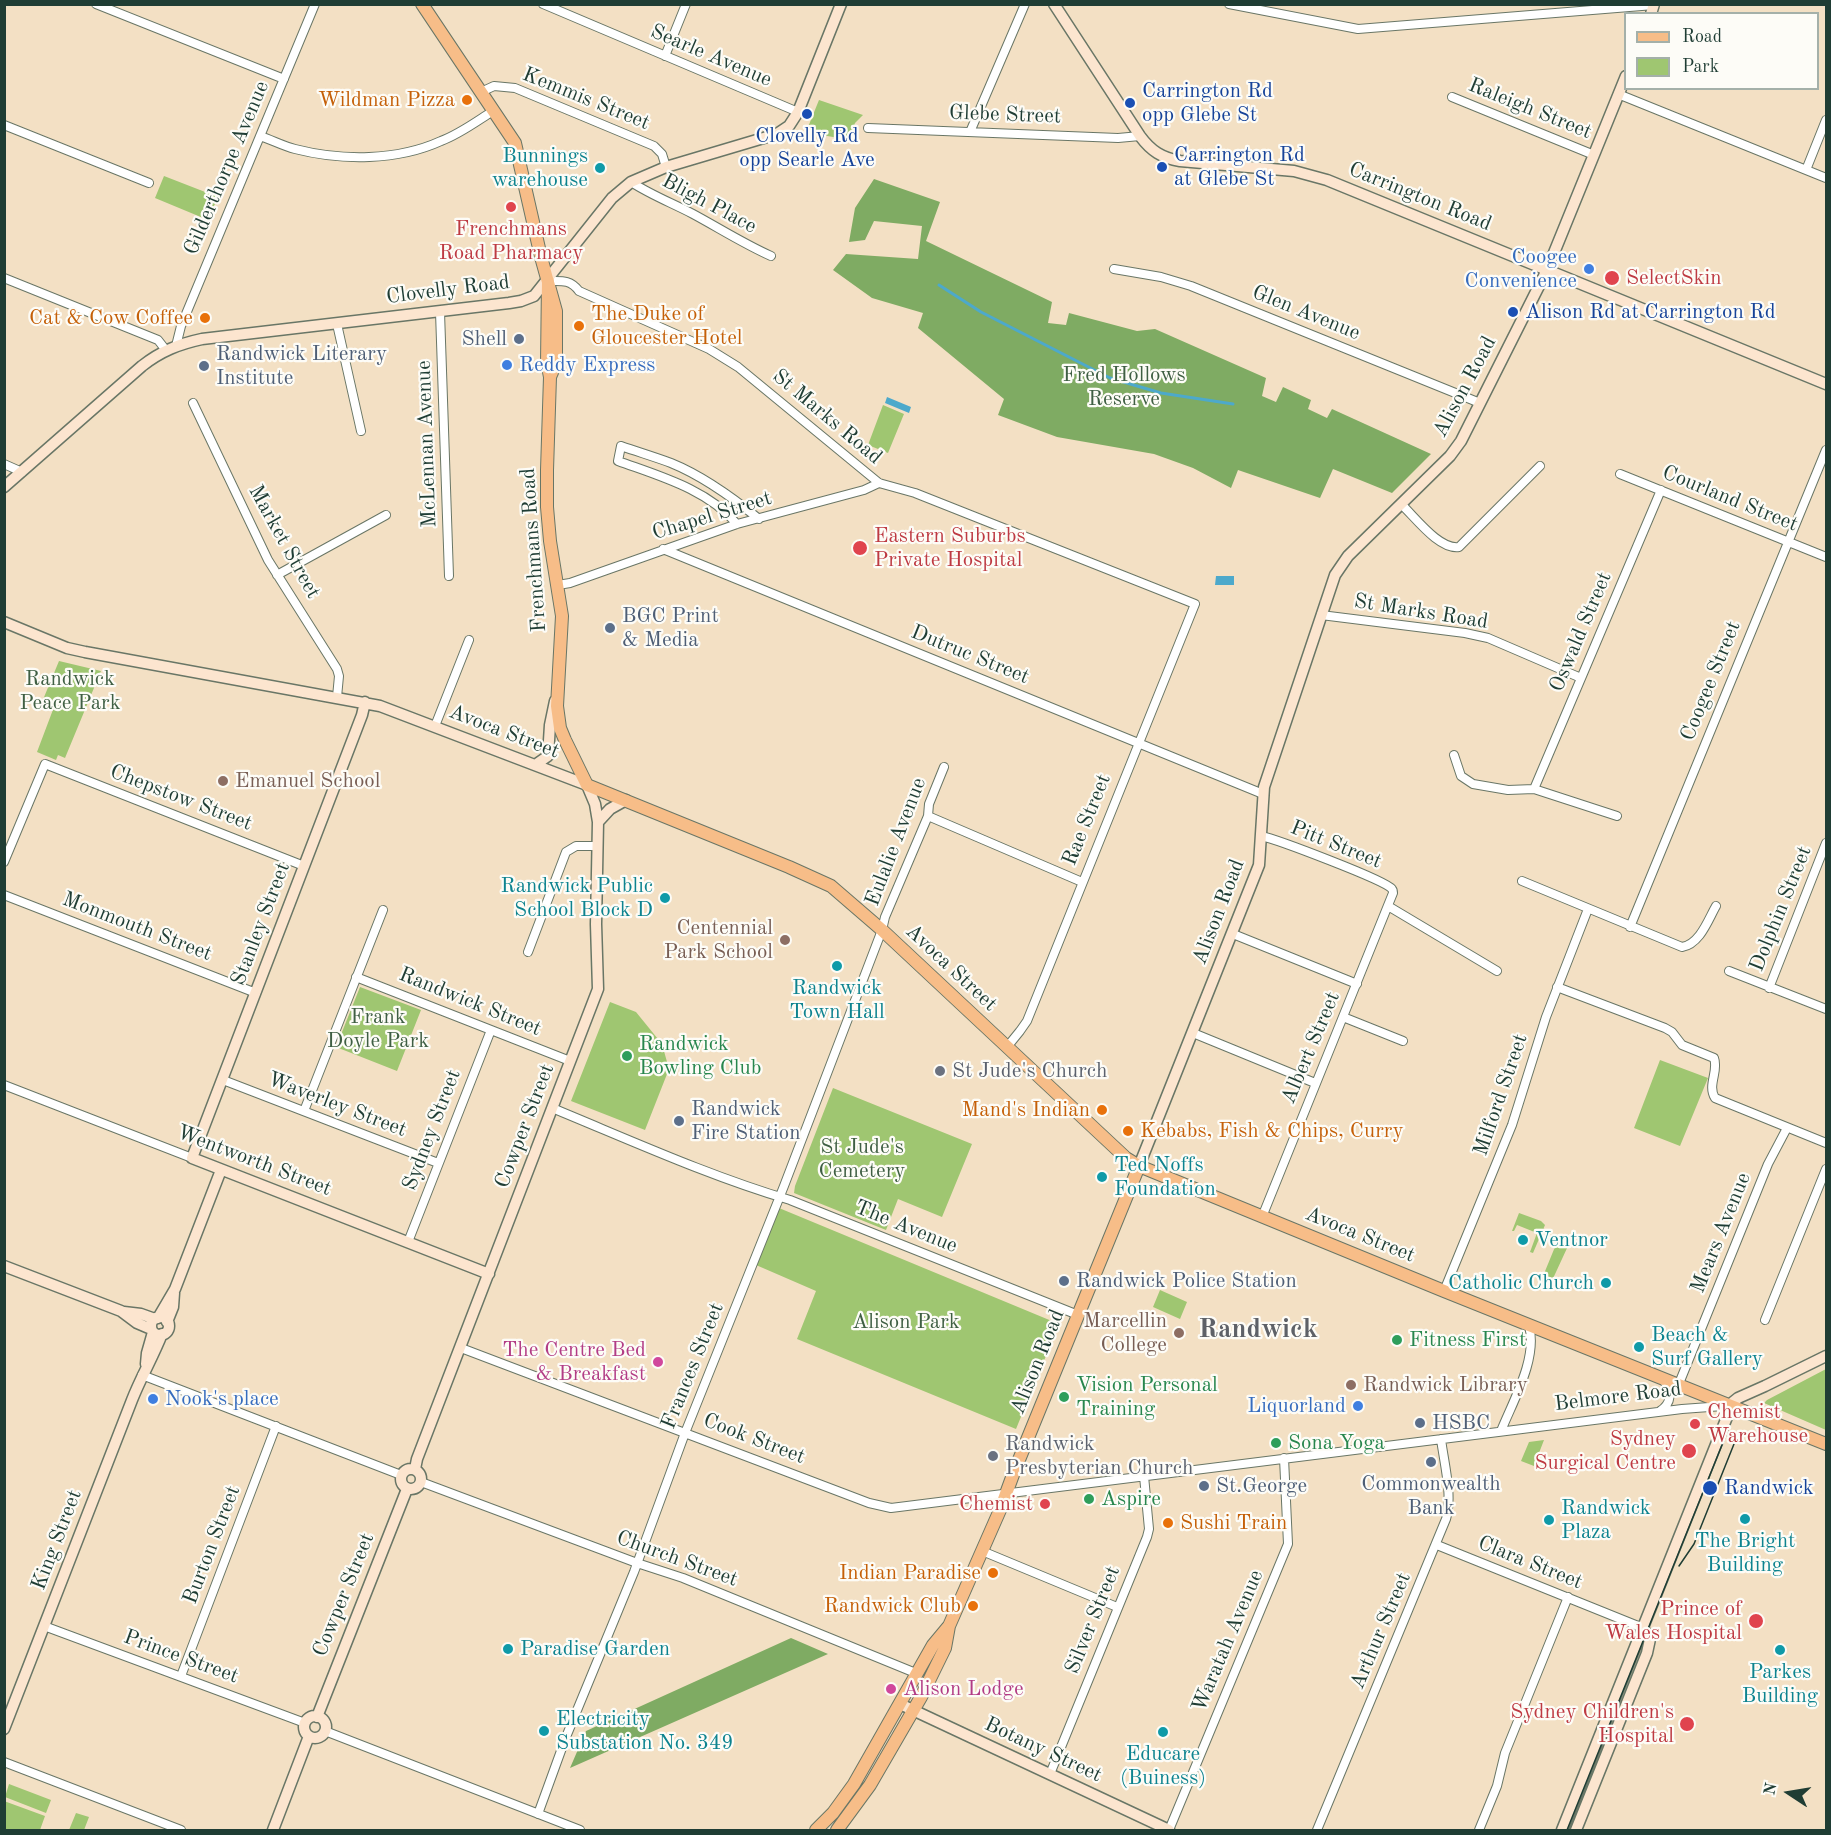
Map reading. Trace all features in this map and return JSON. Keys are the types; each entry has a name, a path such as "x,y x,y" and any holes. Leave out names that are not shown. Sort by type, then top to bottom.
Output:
{"main road":[{"name":"Frenchmans Road","path":"422,4 515,143 548,281 547,362 550,378 547,507 550,542 562,615 556,706 560,728 587,785"},
{"name":"Clovelly Road","path":"4,487 142,366 170,347 202,339 440,312 521,301 534,296 612,198 631,182 666,167 777,134 789,126 798,112 841,4"},
{"name":"Carrington Road","path":"1054,4 1140,136 1155,152 1171,160 1294,171 1327,180 1827,384"},
{"name":"Alison Road","path":"837,1830 855,1809 914,1711 945,1648 949,1626 1007,1493 1233,934 1259,865 1263,794 1331,585 1341,564 1450,456 1461,441 1547,270 1624,80"},
{"name":"Avoca Street","path":"4,622 67,648 85,652 365,702 435,726 626,800 824,882 882,930 1125,1158 1139,1166 1529,1326 1827,1444"},
{"path":"536,765 548,756 550,725 557,688"},
{"name":"Stanley Street","path":"192,1158 362,715 365,702"},
{"name":"Cowper Street","path":"415,1469 598,989 596,924 598,822 595,804 587,785"},
{"path":"598,822 610,809 626,800"},
{"name":"Wentworth Street","path":"192,1158 489,1274"},
{"name":"King Street","path":"4,1729 144,1370 147,1353 175,1289 221,1170"},
{"path":"4,1266 121,1311 137,1323 158,1326"},
{"path":"1562,1830 1732,1406 1738,1398 1827,1356"},
{"path":"407,1469 415,1469 421,1475 421,1482 416,1488 407,1489 402,1484 401,1475 407,1469"},
{"name":"Cowper Street","path":"317,1717 407,1489"},
{"name":"Alison Road","path":"816,1830 833,1813 854,1784 933,1645 949,1626"},
{"path":"1576,1830 1643,1665 1649,1645 1649,1636 1643,1628"},
{"name":"Botany Street","path":"900,1704 1169,1830"},
{"path":"317,1717 325,1723 325,1731 319,1737 309,1736 305,1723 310,1718 317,1717"},
{"path":"273,1830 309,1736"}],"street":[{"path":"96,4 113,8 284,79"},
{"name":"Gilderthorpe Avenue","path":"170,347 315,4"},
{"name":"Searle Avenue","path":"543,4 798,112"},
{"path":"665,56 686,4"},
{"path":"970,132 1025,4"},
{"path":"1229,4 1358,29 1654,5"},
{"name":"Kemmis Street","path":"481,92 494,86 515,88 654,147 662,154 666,167"},
{"path":"1618,94 1827,178"},
{"name":"Raleigh Street","path":"1452,97 1594,155"},
{"path":"260,136 294,149 367,158 414,150 442,141 494,111"},
{"path":"1806,170 1827,120"},
{"path":"4,125 149,183"},
{"name":"Glebe Street","path":"868,128 1118,138 1140,136"},
{"name":"Bligh Place","path":"631,182 771,256"},
{"name":"Glen Avenue","path":"1114,269 1161,277 1191,286 1480,403"},
{"path":"4,278 158,340 170,347"},
{"name":"St Marks Road","path":"548,281 567,281 579,291 709,349 738,367 879,483 915,493 1195,604"},
{"name":"McLennan Avenue","path":"440,312 449,576"},
{"path":"337,324 361,431"},
{"name":"Market Street","path":"193,403 268,560 337,669 339,676 337,697"},
{"path":"737,524 729,514 702,496 667,479 618,461 621,446 689,472 731,497 759,519"},
{"name":"Coogee Street","path":"1630,927 1827,450"},
{"path":"4,464 22,472"},
{"path":"1401,504 1440,543 1452,548 1459,547 1540,466"},
{"name":"Courland Street","path":"1620,474 1827,557"},
{"name":"Chapel Street","path":"558,585 570,583 737,524 864,490 879,483"},
{"name":"Oswald Street","path":"1534,789 1661,490"},
{"path":"277,575 386,515"},
{"name":"Dutruc Street","path":"663,549 1199,770 1263,794"},
{"name":"Rae Street","path":"1007,1047 1026,1021 1195,604"},
{"name":"St Marks Road","path":"1321,615 1465,633 1488,638 1581,678"},
{"path":"435,726 469,640"},
{"path":"1454,755 1461,776 1473,784 1508,790 1534,789 1617,816"},
{"name":"Chepstow Street","path":"8,843 45,764 304,866"},
{"name":"Eulalie Avenue","path":"882,930 885,917 928,816 929,804 944,767"},
{"path":"928,816 1082,882"},
{"name":"Pitt Street","path":"1261,836 1282,841 1370,878 1389,887 1393,893"},
{"path":"4,862 8,843"},
{"name":"Dolphin Street","path":"1769,988 1827,843"},
{"path":"528,952 566,852 576,846 598,846"},
{"path":"1522,881 1677,946 1688,946 1698,938 1716,906"},
{"name":"Albert Street","path":"1262,1217 1393,893"},
{"name":"Monmouth Street","path":"4,895 256,993"},
{"path":"1388,906 1497,971"},
{"name":"Milford Street","path":"1444,1291 1512,1125 1557,987 1588,909"},
{"path":"304,1111 383,910"},
{"name":"Frances Street","path":"538,1814 566,1737 637,1563 685,1433 882,930"},
{"path":"1233,934 1357,984"},
{"path":"1729,972 1827,1009"},
{"name":"Randwick Street","path":"356,976 570,1061"},
{"path":"1557,987 1672,1032 1682,1045 1714,1058 1716,1065 1711,1091 1717,1099 1827,1143"},
{"path":"1343,1017 1403,1041"},
{"name":"Sydney Street","path":"408,1242 491,1030"},
{"path":"1193,1033 1315,1083"},
{"name":"Waverley Street","path":"223,1080 438,1163"},
{"name":"Wentworth Street","path":"4,1085 192,1158"},
{"name":"The Avenue","path":"552,1108 1078,1315"},
{"name":"Mears Avenue","path":"1678,1386 1768,1164 1787,1128"},
{"path":"1765,1320 1827,1169"},
{"path":"1501,1431 1530,1357 1532,1339 1529,1326"},
{"name":"Cook Street","path":"461,1348 878,1506 903,1507 1007,1493"},
{"path":"144,1370 276,1426 401,1475"},
{"path":"1659,1412 1667,1406 1670,1398 1669,1389 1662,1379"},
{"name":"Belmore Road","path":"1007,1493 1707,1406 1732,1406"},
{"name":"Burton Street","path":"181,1676 276,1426"},
{"name":"Arthur Street","path":"1317,1830 1437,1545 1449,1509 1442,1439"},
{"name":"Waratah Avenue","path":"1169,1830 1288,1544 1284,1458"},
{"name":"Silver Street","path":"1050,1774 1149,1529 1144,1476"},
{"name":"Church Street","path":"421,1482 683,1578 918,1674"},
{"name":"Clara Street","path":"1437,1545 1643,1628"},
{"path":"982,1551 1117,1607"},
{"path":"1479,1830 1497,1786 1505,1754 1568,1597"},
{"name":"Prince Street","path":"45,1626 305,1723"},
{"path":"325,1731 580,1830"},
{"path":"4,1762 181,1830"}],"green space":[{"path":"819,100 863,115 855,123 849,140 806,132"},
{"path":"164,176 218,197 208,220 155,198"},
{"name":"Fred Hollows Reserve","path":"874,179 940,202 926,241 1052,302 1048,323 1066,325 1069,313 1137,331 1155,329 1266,378 1262,396 1276,402 1283,387 1311,400 1308,409 1327,418 1332,409 1431,454 1392,493 1333,469 1320,498 1238,470 1231,488 1193,468 1154,454 1057,437 998,415 1004,399 918,328 923,313 872,298 833,270 846,254 918,259 922,226 874,221 865,240 849,242 855,208"},
{"path":"883,405 904,414 888,453 868,445"},
{"name":"Randwick Peace Park","path":"59,661 101,671 65,758 58,755 56,760 37,752 54,707 42,702"},
{"name":"Frank Doyle Park","path":"360,987 421,1010 397,1071 336,1047"},
{"name":"Randwick Bowling Club","path":"610,1002 636,1012 662,1044 669,1069 645,1130 571,1101"},
{"path":"1660,1060 1708,1078 1680,1146 1634,1128"},
{"name":"St Jude's Cemetery","path":"833,1088 972,1144 942,1217 898,1199 886,1230 794,1193"},
{"name":"Alison Park","path":"779,1208 1059,1324 1016,1429 797,1339 816,1291 756,1265"},
{"path":"1519,1213 1541,1221 1545,1225 1533,1253 1530,1252 1537,1233 1517,1225 1512,1231"},
{"path":"1557,1242 1568,1246 1550,1285 1541,1281"},
{"path":"1160,1290 1187,1302 1180,1319 1153,1307"},
{"path":"1826,1369 1826,1430 1764,1403 1767,1400"},
{"path":"1544,1440 1534,1466 1521,1461 1529,1442"},
{"path":"791,1638 828,1654 570,1768 586,1731"},
{"path":"9,1784 51,1800 46,1813 5,1797"},
{"path":"4,1801 45,1816 40,1830 5,1830"},
{"path":"76,1813 89,1817 84,1830 69,1830"}],"water":[{"path":"887,397 911,407 909,413 885,403"},
{"path":"1216,576 1234,576 1234,585 1215,585"}],"waterway":[{"path":"939,285 981,312 1110,378 1161,393 1233,404"}],"tram line":[{"path":"1567,1830 1724,1440"},
{"path":"1679,1566 1694,1544 1734,1444"}],"place":[{"name":"Wildman Pizza","path":"467,100"},
{"name":"Carrington Rd opp Glebe St","path":"1130,103"},
{"name":"Clovelly Rd opp Searle Ave","path":"807,114"},
{"name":"Carrington Rd at Glebe St","path":"1162,167"},
{"name":"Bunnings warehouse","path":"600,168"},
{"name":"Frenchmans Road Pharmacy","path":"511,207"},
{"name":"Coogee Convenience","path":"1589,269"},
{"name":"SelectSkin","path":"1612,278"},
{"name":"Alison Rd at Carrington Rd","path":"1513,312"},
{"name":"Cat & Cow Coffee","path":"205,318"},
{"name":"The Duke of Gloucester Hotel","path":"579,326"},
{"name":"Shell","path":"519,339"},
{"name":"Reddy Express","path":"507,365"},
{"name":"Randwick Literary Institute","path":"204,366"},
{"name":"Eastern Suburbs Private Hospital","path":"860,548"},
{"name":"BGC Print & Media","path":"610,628"},
{"name":"Emanuel School","path":"223,781"},
{"name":"Randwick Public School Block D","path":"665,898"},
{"name":"Centennial Park School","path":"785,940"},
{"name":"Randwick Town Hall","path":"837,966"},
{"name":"Randwick Bowling Club","path":"627,1056"},
{"name":"St Jude's Church","path":"940,1071"},
{"name":"Mand's Indian","path":"1102,1110"},
{"name":"Randwick Fire Station","path":"679,1121"},
{"name":"Kebabs, Fish & Chips, Curry","path":"1128,1131"},
{"name":"Ted Noffs Foundation","path":"1102,1177"},
{"name":"Ventnor","path":"1523,1240"},
{"name":"Randwick Police Station","path":"1064,1281"},
{"name":"Catholic Church","path":"1606,1283"},
{"name":"Marcellin College","path":"1179,1333"},
{"name":"Fitness First","path":"1397,1340"},
{"name":"Beach & Surf Gallery","path":"1639,1347"},
{"name":"The Centre Bed & Breakfast","path":"658,1362"},
{"name":"Randwick Library","path":"1351,1385"},
{"name":"Vision Personal Training","path":"1064,1397"},
{"name":"Nook's place","path":"153,1399"},
{"name":"Liquorland","path":"1358,1406"},
{"name":"HSBC","path":"1420,1423"},
{"name":"Chemist Warehouse","path":"1695,1424"},
{"name":"Sona Yoga","path":"1276,1443"},
{"name":"Sydney Surgical Centre","path":"1689,1451"},
{"name":"Randwick Presbyterian Church","path":"993,1456"},
{"name":"Commonwealth Bank","path":"1431,1462"},
{"name":"St.George","path":"1204,1486"},
{"name":"Randwick","path":"1710,1488"},
{"name":"Aspire","path":"1089,1499"},
{"name":"Chemist","path":"1045,1504"},
{"name":"The Bright Building","path":"1745,1519"},
{"name":"Randwick Plaza","path":"1549,1520"},
{"name":"Sushi Train","path":"1168,1523"},
{"name":"Indian Paradise","path":"993,1573"},
{"name":"Randwick Club","path":"973,1606"},
{"name":"Prince of Wales Hospital","path":"1756,1621"},
{"name":"Paradise Garden","path":"508,1649"},
{"name":"Parkes Building","path":"1780,1650"},
{"name":"Alison Lodge","path":"891,1689"},
{"name":"Sydney Children's Hospital","path":"1687,1724"},
{"name":"Electricity Substation No. 349","path":"544,1731"},
{"name":"Educare (Buiness)","path":"1163,1732"}],"district":[{"name":"Randwick","path":"1258,1330"}]}
